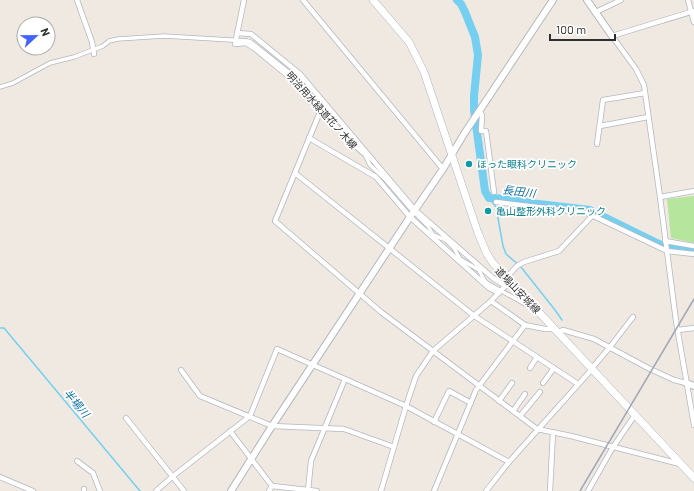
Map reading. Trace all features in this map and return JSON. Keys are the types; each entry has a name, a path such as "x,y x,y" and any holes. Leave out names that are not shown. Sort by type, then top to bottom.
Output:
{"main road":[{"name":"道場山安城線","path":"373,0 409,42 418,58 432,92 478,233 487,254 507,282 557,330 694,478"}],"street":[{"path":"77,0 94,52"},
{"path":"244,0 234,44 246,43 250,45 293,80 320,112 274,221 360,294 479,386 538,429 605,444 682,464"},
{"path":"303,0 443,169"},
{"path":"231,491 312,365 412,213 443,169 464,134 553,0"},
{"path":"587,0 636,69 644,85 678,330 694,425"},
{"path":"596,12 621,0"},
{"path":"688,0 693,12 694,22"},
{"path":"612,36 693,12"},
{"path":"237,33 251,34 300,74 412,213 494,278 507,282"},
{"name":"明治用水緑道花ノ木線","path":"0,87 13,83 50,63 94,52 109,41 118,39 164,36 248,40 295,77 349,141 365,155 370,166 386,180 412,213"},
{"path":"597,144 603,100 645,93"},
{"path":"480,110 482,116 481,131 486,131 494,192"},
{"path":"600,126 648,117"},
{"path":"309,138 376,177 489,288 527,305"},
{"path":"295,173 473,315 578,384"},
{"path":"660,197 694,191"},
{"path":"496,202 587,213 667,250 694,254"},
{"path":"381,491 416,376 433,351 500,292 519,265 559,251 592,216"},
{"path":"666,242 694,246"},
{"path":"491,301 525,325 545,329 563,330 585,336 610,347 674,380 694,386"},
{"path":"486,491 509,462 610,347 633,317"},
{"path":"434,491 479,386 525,325"},
{"path":"678,330 694,328"},
{"path":"156,491 250,416 277,349 406,406 509,462"},
{"path":"530,368 537,357"},
{"path":"543,383 554,368"},
{"path":"181,370 200,396 272,426 344,429 394,448"},
{"path":"308,490 311,461 345,379"},
{"path":"499,401 512,383"},
{"path":"434,422 449,391 471,403"},
{"path":"520,416 540,392"},
{"path":"512,411 525,394"},
{"path":"588,491 613,447 636,415"},
{"path":"126,418 184,491"},
{"path":"230,432 272,486 317,491"},
{"path":"550,491 553,432"},
{"path":"76,461 93,473 100,491"},
{"path":"0,477 33,491"},
{"path":"269,491 272,486"}],"green space":[{"path":"694,196 694,243 671,238 667,199"}],"waterway":[{"name":"長田川","path":"457,0 465,12 475,37 478,55 474,110 485,191 489,198 509,199 590,210 659,244 671,248 694,251"},
{"path":"489,198 496,207 503,246 506,254 521,267 562,320"},
{"name":"半場川","path":"0,328 4,328 140,491"}],"railway":[{"path":"580,491 694,299"}],"place":[{"name":"ほった眼科クリニック","path":"469,164"},
{"name":"亀山整形外科クリニック","path":"488,211"}]}
